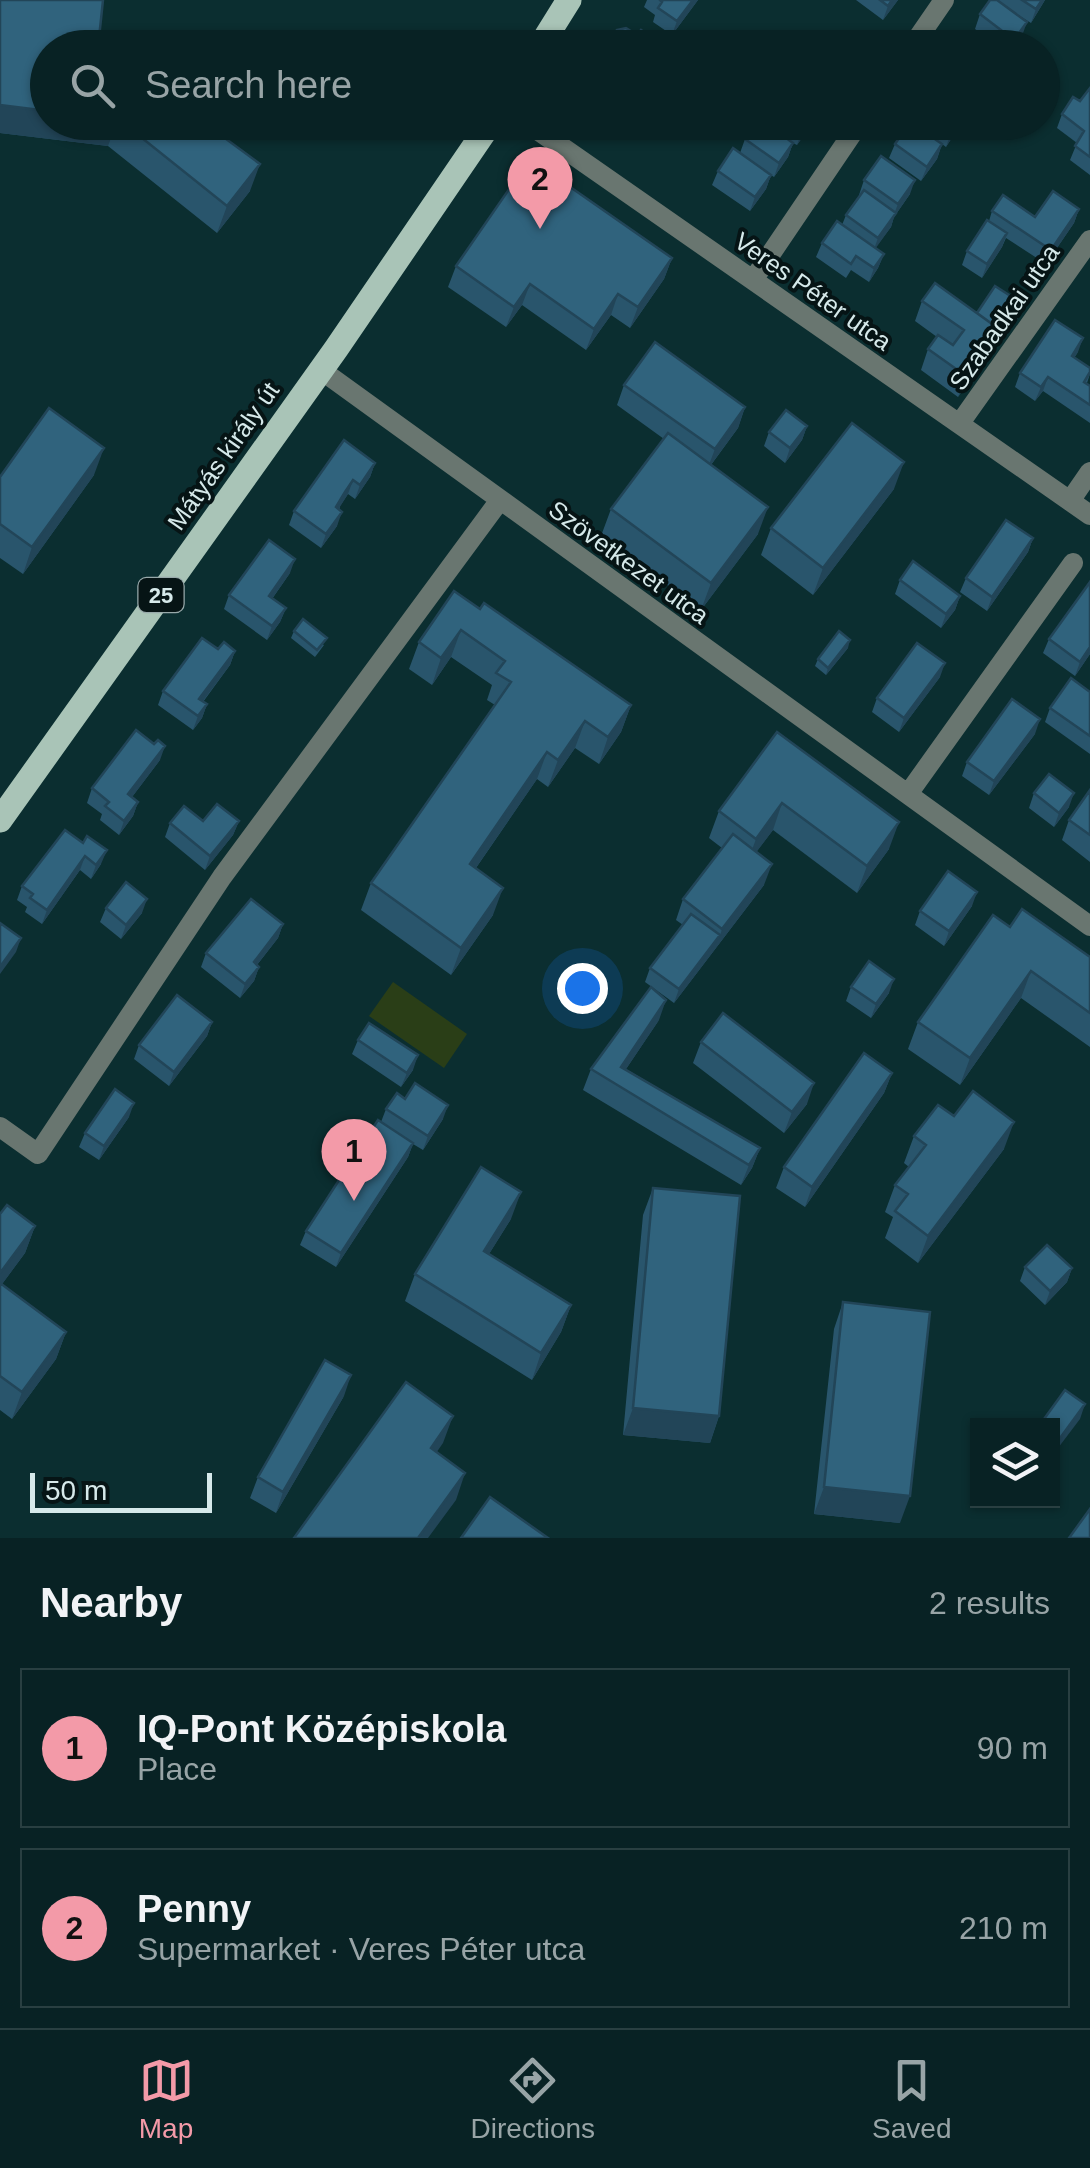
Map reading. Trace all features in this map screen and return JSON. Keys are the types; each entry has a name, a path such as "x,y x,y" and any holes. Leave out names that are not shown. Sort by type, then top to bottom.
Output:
{"main road":[{"path":"550,30 569,0"},
{"name":"Mátyás király út","path":"0,820 321,370 478,140"}],"street":[{"path":"924,30 944,0"},
{"name":"Veres Péter utca","path":"552,140 1090,515"},
{"path":"753,280 848,140"},
{"name":"Szabadkai utca","path":"960,423 1090,240"},
{"name":"Szövetkezet utca","path":"321,370 1090,926"},
{"path":"1070,501 1090,472"},
{"path":"0,1127 38,1154 222,877 500,500"},
{"path":"908,794 1073,563"}],"green space":[{"path":"393,982 467,1034 444,1068 369,1016"}],"building":[{"path":"0,0 103,0 100,30 30,30 30,109 0,105"},
{"path":"660,0 693,0 677,21 658,8"},
{"path":"990,0 997,0 1027,22 1021,30 1001,30 980,14"},
{"path":"1022,0 1042,0 1036,9"},
{"path":"1090,88 1090,157 1075,146 1084,131 1062,114 1073,97 1080,101"},
{"path":"144,140 227,140 260,164 227,206"},
{"path":"746,140 789,140 793,143 779,163"},
{"path":"898,140 936,140 942,144 927,167 895,144"},
{"path":"733,148 771,175 755,197 718,171"},
{"path":"881,156 915,180 898,204 864,180"},
{"path":"530,159 672,258 638,307 618,294 594,329 530,284 514,307 456,266"},
{"path":"864,190 896,213 878,238 846,215"},
{"path":"1053,191 1079,209 1051,250 992,211 1003,195 1035,217"},
{"path":"987,220 1007,233 987,264 967,251"},
{"path":"837,221 884,254 874,268 856,256 851,264 822,243"},
{"path":"935,283 999,329 966,376 928,349 938,335 953,345 964,330 922,301"},
{"path":"995,286 1023,304 997,335 999,329 977,313"},
{"path":"1055,320 1083,338 1072,356 1090,368 1084,382 1090,386 1090,405 1048,377 1041,387 1020,373"},
{"path":"655,342 745,407 715,449 624,385"},
{"path":"49,408 104,448 32,547 0,524 0,477"},
{"path":"786,410 807,426 790,448 769,432"},
{"path":"852,423 904,462 823,568 771,528"},
{"path":"668,433 768,507 711,583 611,509"},
{"path":"344,440 375,463 360,485 353,480 336,507 342,512 326,534 294,511"},
{"path":"1006,520 1033,538 992,597 966,578"},
{"path":"269,540 295,559 269,596 286,608 272,626 229,595"},
{"path":"913,561 960,596 946,614 900,580"},
{"path":"1090,582 1090,647 1080,662 1049,639"},
{"path":"454,591 480,609 484,603 631,705 608,737 585,721 558,760 547,752 470,864 503,888 461,948 371,883 511,682 496,673 505,661 461,630 441,658 419,642"},
{"path":"303,619 327,638 317,650 294,631"},
{"path":"839,631 850,640 828,668 818,659"},
{"path":"202,638 218,649 224,642 235,651 199,699 207,704 198,716 163,691"},
{"path":"917,643 945,663 904,718 877,698"},
{"path":"1071,678 1090,692 1090,736 1050,708"},
{"path":"1012,699 1040,719 994,781 967,762"},
{"path":"136,730 154,744 158,740 165,746 128,794 138,802 124,821 105,806 109,802 92,788"},
{"path":"777,732 899,822 867,866 782,803 756,839 719,811"},
{"path":"1049,774 1074,793 1059,813 1034,793"},
{"path":"1090,790 1090,835 1069,820"},
{"path":"217,804 239,821 210,856 170,823 184,806 203,821"},
{"path":"65,830 83,843 87,836 107,850 96,865 85,856 47,910 30,898 33,894 22,886"},
{"path":"733,834 772,864 722,929 683,899"},
{"path":"948,871 977,892 949,931 920,911"},
{"path":"126,882 147,899 126,925 106,908"},
{"path":"251,899 283,924 254,962 259,967 245,984 206,953"},
{"path":"1022,909 1090,957 1090,1013 1031,971 970,1058 918,1022 993,915 1010,927"},
{"path":"691,914 720,935 679,989 650,968"},
{"path":"0,923 21,938 0,967"},
{"path":"869,961 894,979 876,1004 851,987"},
{"path":"651,987 666,1000 621,1067 760,1148 749,1165 591,1069"},
{"path":"177,995 212,1022 174,1072 139,1045"},
{"path":"723,1013 814,1083 792,1112 701,1042"},
{"path":"369,1023 418,1055 407,1073 358,1040"},
{"path":"864,1053 892,1073 812,1187 784,1167"},
{"path":"415,1083 448,1105 428,1136 386,1109 397,1093 405,1099"},
{"path":"115,1089 134,1103 104,1146 85,1133"},
{"path":"973,1091 1014,1122 928,1236 895,1211 908,1194 895,1185 926,1145 914,1136 938,1105 954,1116"},
{"path":"378,1120 413,1143 341,1253 306,1231"},
{"path":"481,1167 521,1192 484,1251 571,1305 541,1353 415,1274"},
{"path":"653,1188 740,1196 719,1416 633,1408"},
{"path":"7,1205 35,1226 0,1273 0,1214"},
{"path":"1047,1245 1072,1268 1050,1291 1025,1267"},
{"path":"0,1283 66,1332 22,1392 0,1376"},
{"path":"843,1302 930,1312 910,1496 824,1487"},
{"path":"325,1360 351,1375 283,1492 258,1477"},
{"path":"406,1382 453,1416 431,1448 465,1473 418,1538 294,1538"},
{"path":"1065,1390 1085,1404 1060,1438 1060,1418 1045,1418"},
{"path":"490,1497 548,1538 461,1538"},
{"path":"1090,1509 1090,1538 1069,1538"}],"place":[{"name":"Penny","path":"540,229"},
{"name":"IQ-Pont Középiskola","path":"354,1201"}]}
